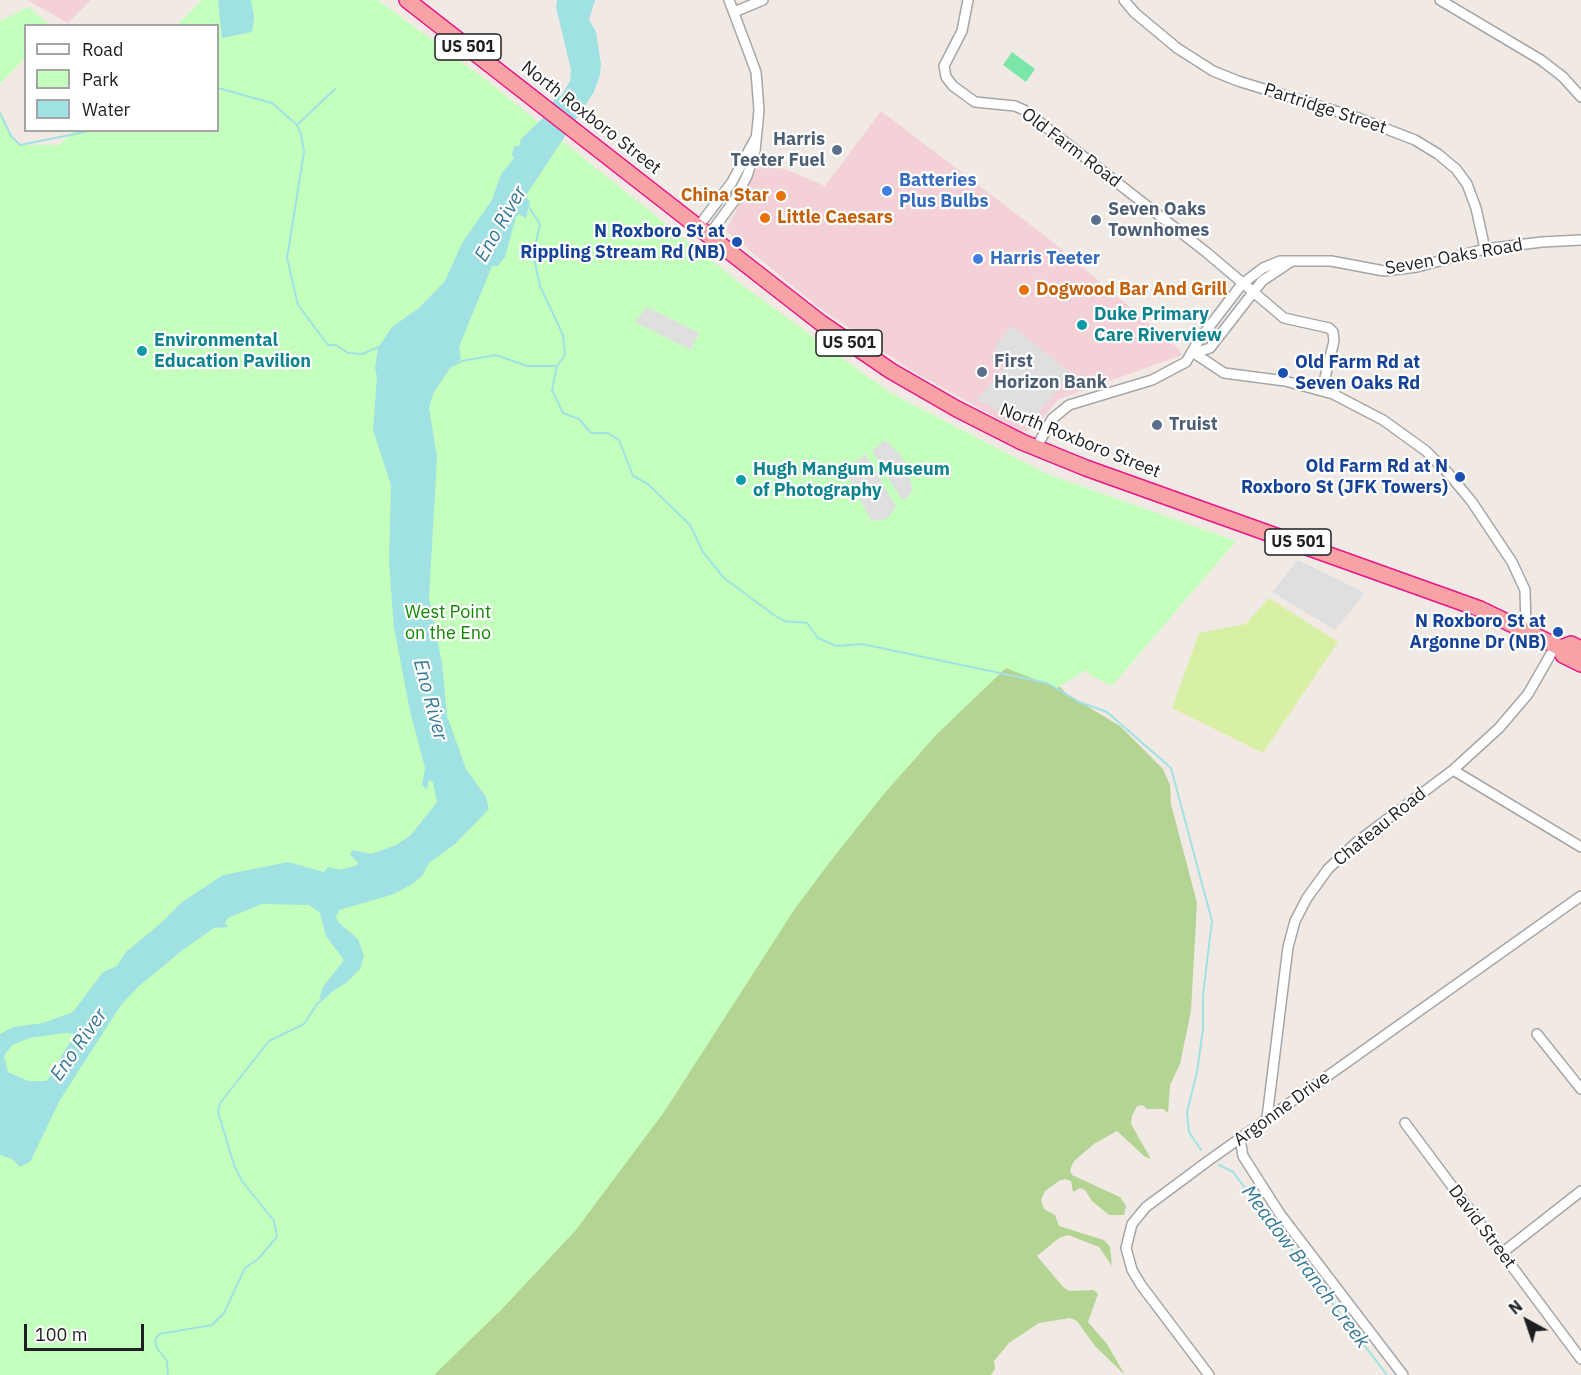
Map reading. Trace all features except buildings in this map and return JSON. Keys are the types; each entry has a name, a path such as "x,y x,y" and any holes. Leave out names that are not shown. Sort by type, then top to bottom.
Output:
{"highway":[{"name":"North Roxboro Street","path":"407,0 858,350 957,409 1036,448 1143,489 1416,584 1526,630 1558,646 1563,655 1581,664"},
{"name":"North Roxboro Street","path":"1558,646 1572,644 1581,649"}],"street":[{"path":"704,231 742,187 752,162 759,110 757,79 748,48 729,0"},
{"path":"734,12 763,0"},
{"name":"Old Farm Road","path":"968,0 962,31 944,66 946,77 953,86 975,102 1015,106 1024,110 1206,252 1284,318 1326,326 1333,332 1334,340 1322,390"},
{"name":"Partridge Street","path":"1124,0 1135,13 1177,48 1214,71 1238,81 1358,118 1415,140 1438,154 1456,169 1467,184 1476,207 1485,249"},
{"path":"1440,0 1541,60 1563,77 1581,97"},
{"path":"704,231 756,137"},
{"name":"Seven Oaks Road","path":"1194,353 1199,340 1242,284 1263,268 1280,261 1331,261 1384,271 1418,267 1485,249 1581,240"},
{"path":"1036,448 1052,419 1069,405 1162,377 1178,368 1194,353 1210,348 1252,293 1269,276 1292,261"},
{"path":"1194,353 1224,373 1269,378 1322,390 1349,401 1396,427 1426,451 1449,474 1496,536 1520,576 1527,599 1526,630"},
{"name":"Chateau Road","path":"1267,1118 1284,973 1291,934 1301,909 1328,869 1358,841 1478,749 1528,694 1558,646"},
{"path":"1453,770 1581,847"},
{"name":"Argonne Drive","path":"1209,1375 1141,1285 1129,1261 1126,1241 1132,1224 1146,1206 1581,896"},
{"path":"1537,1034 1581,1089"},
{"name":"David Street","path":"1404,1124 1581,1359"},
{"path":"1240,1139 1243,1156 1280,1214 1403,1375"},
{"path":"1502,1253 1581,1191"}],"shaded area":[{"path":"27,0 91,0 68,23"},
{"path":"881,111 1053,242 1177,347 1182,355 1059,399 1033,429 1022,432 909,369 817,306 726,231 761,159 825,186"},
{"path":"647,307 699,333 691,350 635,322"},
{"path":"1012,326 1071,373 1029,425 977,400 1009,362 993,349"},
{"path":"885,440 902,456 913,489 908,497 902,500 872,451"},
{"path":"865,454 896,506 887,519 871,521 845,470"},
{"path":"1298,560 1365,593 1335,630 1272,592"}],"green space":[{"name":"West Point on the Eno","path":"202,0 378,0 486,80 742,285 889,392 1047,474 1236,541 1112,686 1092,676 1086,670 1057,688 1006,668 937,734 883,795 794,910 664,1112 575,1231 502,1309 434,1375 0,1375 0,114 17,145 59,145 73,132 219,132 219,24 178,24"},
{"path":"28,7 49,24 24,24 24,59 0,84 0,21"},
{"path":"1012,52 1035,69 1026,82 1003,65"},
{"path":"1269,598 1338,642 1263,753 1172,708 1199,633 1246,624"},
{"path":"894,629 1052,679 1067,694 1120,726 1163,769 1170,785 1171,804 1197,903 1191,1011 1180,1064 1170,1085 1168,1113 1163,1109 1147,1109 1143,1105 1137,1106 1132,1116 1131,1124 1151,1159 1144,1156 1117,1131 1094,1144 1074,1161 1070,1170 1072,1175 1120,1197 1126,1206 1124,1215 1109,1215 1092,1201 1085,1190 1080,1188 1073,1192 1071,1181 1065,1179 1045,1191 1041,1200 1044,1209 1055,1215 1059,1226 1104,1240 1110,1247 1112,1266 1099,1247 1068,1235 1059,1238 1037,1256 1064,1288 1070,1291 1094,1290 1098,1294 1088,1322 1107,1344 1125,1375 1095,1346 1077,1321 1070,1318 1039,1323 1009,1343 994,1361 995,1369 991,1375 117,1375"}],"water":[{"path":"218,0 251,0 254,17 252,32 222,38"},
{"name":"Eno River","path":"557,0 595,0 589,20 596,32 601,64 600,75 594,92 525,197 530,201 526,218 519,214 516,217 505,257 498,266 492,266 459,347 461,359 452,365 433,394 429,408 437,457 429,598 442,663 447,716 466,769 486,797 489,809 455,844 429,863 422,876 411,885 391,895 339,910 336,917 339,923 358,939 364,956 360,969 346,983 319,1000 323,987 344,960 326,936 320,913 309,905 262,904 228,918 225,923 228,927 214,928 184,949 139,986 121,1005 60,1100 30,1162 20,1167 12,1159 0,1155 0,1034 13,1027 43,1023 73,1012 103,972 117,966 126,952 182,902 223,875 288,862 324,872 328,867 339,870 351,867 359,864 350,854 353,850 371,854 396,845 411,835 437,802 433,782 429,780 427,790 422,785 425,768 410,711 394,628 389,563 391,485 373,430 377,377 375,368 378,348 392,327 419,308 445,281 462,243 492,200 501,174 514,158 512,154 514,146 519,146 521,139 542,119 570,81 571,70 556,7","holes":["65,1033 75,1034 55,1071 46,1081 28,1081 8,1072 4,1056 12,1045 29,1038"]}],"waterway":[{"path":"219,88 272,103 297,125 301,134 304,152 287,258 298,305 328,345 336,345 348,353 362,354 381,346"},
{"path":"297,125 335,89"},
{"path":"0,113 11,136 20,145 85,132"},
{"name":"Meadow Branch Creek","path":"529,207 540,224 533,254 540,286 563,335 565,355 557,366 552,390 563,413 579,419 591,433 608,433 619,440 633,476 648,484 690,525 703,552 724,578 774,615 784,621 807,623 818,638 836,646 862,644 1047,683 1079,702 1107,712 1171,768 1212,921 1203,995 1203,1029 1197,1072 1187,1112 1189,1132 1201,1150"},
{"path":"449,367 462,361 496,355 527,366 556,366"},
{"path":"168,1375 167,1361 157,1348 155,1341 159,1334 212,1325 224,1313 245,1268 258,1259 277,1237 274,1221 242,1181 234,1165 218,1112 220,1103 269,1041 304,1024 317,1004 329,994"},
{"name":"Meadow Branch Creek","path":"1219,1165 1233,1172 1387,1375"}],"place":[{"name":"Harris Teeter Fuel","path":"837,150"},
{"name":"Batteries Plus Bulbs","path":"887,191"},
{"name":"China Star","path":"781,196"},
{"name":"Little Caesars","path":"765,218"},
{"name":"Seven Oaks Townhomes","path":"1096,220"},
{"name":"N Roxboro St at Rippling Stream Rd (NB)","path":"737,242"},
{"name":"Harris Teeter","path":"978,259"},
{"name":"Dogwood Bar And Grill","path":"1024,290"},
{"name":"Duke Primary Care Riverview","path":"1082,325"},
{"name":"Environmental Education Pavilion","path":"142,351"},
{"name":"First Horizon Bank","path":"982,372"},
{"name":"Old Farm Rd at Seven Oaks Rd","path":"1283,373"},
{"name":"Truist","path":"1157,425"},
{"name":"Old Farm Rd at N Roxboro St (JFK Towers)","path":"1460,477"},
{"name":"Hugh Mangum Museum of Photography","path":"741,480"},
{"name":"N Roxboro St at Argonne Dr (NB)","path":"1558,632"}]}
